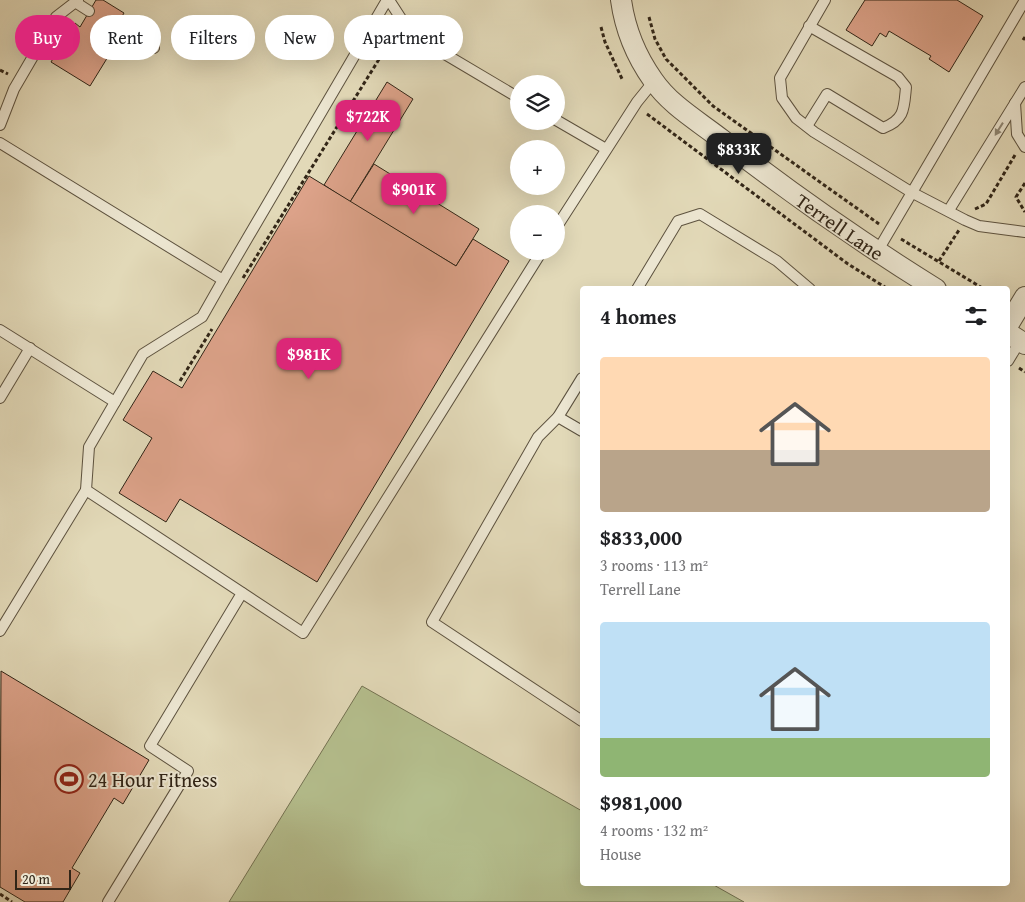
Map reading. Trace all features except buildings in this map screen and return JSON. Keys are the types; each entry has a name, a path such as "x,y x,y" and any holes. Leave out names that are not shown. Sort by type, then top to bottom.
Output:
{"street":[{"name":"Terrell Lane","path":"621,0 624,22 641,62 654,82 671,101 738,152 877,252 931,286"},
{"path":"1010,322 1025,297"}],"lane":[{"path":"0,631 86,490 89,447 143,354 202,317 388,0 411,34 510,93"},
{"path":"825,0 780,78 782,98 796,118 911,192 979,226 1025,232"},
{"path":"877,252 1025,0"},
{"path":"0,125 14,89 56,17 76,1 89,11"},
{"path":"807,126 827,94 883,128 895,123 904,108 906,87 898,77 809,26"},
{"path":"565,214 636,102 654,82"},
{"path":"949,210 1025,87"},
{"path":"1015,103 1017,134 1021,150"},
{"path":"565,125 606,149"},
{"path":"0,143 223,280"},
{"path":"639,286 678,221 700,214 777,261 806,286"},
{"path":"86,490 303,633 536,260"},
{"path":"0,330 115,402"},
{"path":"1010,356 1018,339"},
{"path":"0,398 30,348"},
{"path":"580,381 558,417 538,437 432,622 580,720"},
{"path":"558,417 580,430"},
{"path":"108,902 188,771 150,746 242,593"}],"path":[{"path":"649,17 655,39 666,59 713,106 890,231 979,286"},
{"path":"601,27 605,42 623,81"},
{"path":"240,282 379,60"},
{"path":"0,70 8,74"},
{"path":"647,114 848,264 883,286"},
{"path":"972,211 986,204 1021,150"},
{"path":"1025,182 1016,198 1025,212"},
{"path":"939,262 960,228"},
{"path":"180,381 215,323"},
{"path":"0,894 12,902"}],"green space":[{"path":"362,686 580,810 580,886 716,886 744,902 229,902"}],"place":[{"name":"24 Hour Fitness","path":"69,779"}]}
